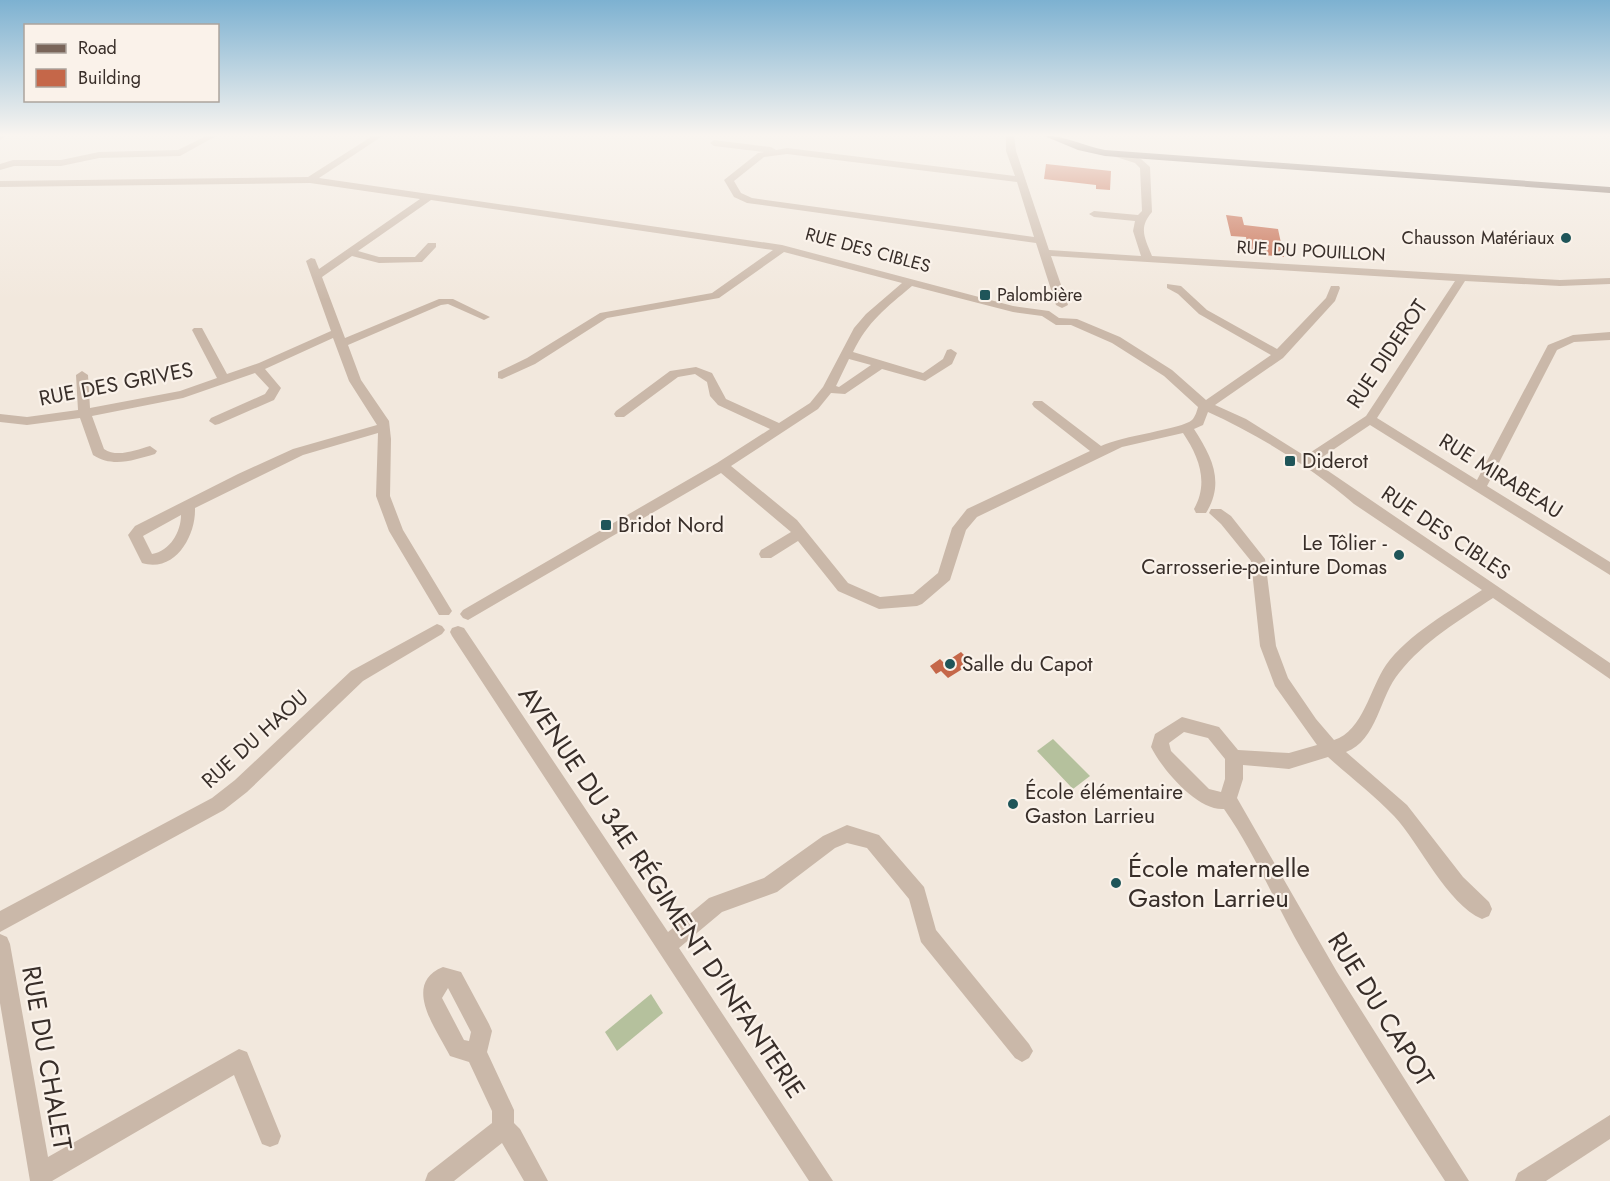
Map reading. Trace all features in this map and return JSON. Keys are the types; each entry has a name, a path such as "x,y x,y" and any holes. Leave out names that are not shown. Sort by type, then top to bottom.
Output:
{"street":[{"name":"RUE DES CIBLES","path":"381,190 782,248 1013,309 1045,313 1056,322 1073,321 1116,340 1168,373 1205,406 1230,415 1305,462 1610,672"},
{"path":"734,190 737,195 750,201 1041,241"},
{"path":"1024,190 1062,305"},
{"path":"1146,190 1147,212 1140,218 1138,231 1147,258"},
{"path":"316,276 429,197"},
{"path":"1094,214 1140,218"},
{"path":"350,252 379,260 418,260 432,244"},
{"path":"502,375 532,360 604,315 715,296 782,248"},
{"name":"RUE DU POUILLON","path":"1046,253 1462,278 1560,282 1610,281"},
{"path":"311,261 355,381 383,421 382,496 396,531 444,611"},
{"name":"RUE DIDEROT","path":"1305,462 1370,419 1462,278"},
{"path":"468,614 722,466 814,406 828,389 858,330 870,316 911,281"},
{"path":"1171,286 1185,291 1194,305 1203,312 1279,355"},
{"path":"722,466 792,524 843,587 879,603 917,600 945,576 959,528 972,513 1098,451 1118,443 1186,428 1198,422 1205,406 1252,376 1279,355 1331,299 1335,288"},
{"name":"RUE DES GRIVES","path":"0,418 27,421 183,394 225,381 439,302 449,301 484,317"},
{"path":"1045,313 1048,307 1062,305 1076,312 1076,318 1073,321"},
{"path":"198,330 225,381"},
{"path":"1480,487 1552,348 1561,341 1575,338 1610,336"},
{"path":"846,354 925,377 948,361 951,353"},
{"path":"828,389 842,391 881,364"},
{"path":"215,421 270,397 275,388 257,368"},
{"path":"620,414 681,370 695,370 711,378 717,396 722,402 781,429"},
{"path":"82,375 84,412 98,452 103,456 124,458 150,451"},
{"path":"1038,404 1098,451"},
{"name":"RUE MIRABEAU","path":"1370,419 1610,569"},
{"path":"188,505 298,452 384,427"},
{"path":"1186,428 1204,455 1209,511 1226,520 1258,559 1268,646 1281,681 1310,724 1332,750 1401,811 1456,884 1482,909"},
{"path":"766,554 800,533"},
{"path":"1234,757 1289,761 1332,750 1349,742 1364,724 1392,669 1428,634 1493,590"},
{"path":"458,608 468,614 467,624 458,632 446,634 437,630 436,621 444,611 458,608"},
{"name":"RUE DU HAOU","path":"0,922 218,804 241,786 357,676 437,630"},
{"name":"AVENUE DU 34E RÉGIMENT D'INFANTERIE","path":"458,632 822,1181"},
{"path":"1182,724 1213,732 1234,757 1234,779 1228,800 1216,801 1203,795 1165,757 1160,747 1161,739 1182,724"},
{"name":"RUE DU CAPOT","path":"1228,800 1249,831 1289,909 1365,1036 1458,1181"},
{"path":"666,946 716,905 770,885 829,842 847,834 873,841 917,894 928,935 1022,1051"},
{"name":"RUE DU CHALET","path":"0,944 41,1177"},
{"path":"476,1053 503,1110 503,1128 512,1137 537,1181"},
{"path":"41,1177 239,1060 270,1136"},
{"path":"1526,1181 1610,1126"},
{"path":"436,1181 503,1128"}],"green space":[{"path":"1053,739 1090,776 1073,789 1037,751"},
{"path":"651,994 663,1013 617,1051 605,1032"}],"building":[{"path":"1226,215 1242,217 1244,225 1278,229 1284,257 1265,255 1263,250 1248,249 1246,237 1231,236"},
{"name":"Salle du Capot","path":"961,652 972,663 948,678 941,671 936,674 930,666 940,659 944,663"}],"place":[{"name":"Chausson Matériaux","path":"1566,238"},
{"name":"Palombière","path":"985,295"},
{"name":"Diderot","path":"1290,461"},
{"name":"Bridot Nord","path":"606,525"},
{"name":"Le Tôlier - Carrosserie-peinture Domas","path":"1399,555"},
{"name":"Salle du Capot","path":"950,664"},
{"name":"École élémentaire Gaston Larrieu","path":"1013,804"},
{"name":"École maternelle Gaston Larrieu","path":"1116,883"}]}
